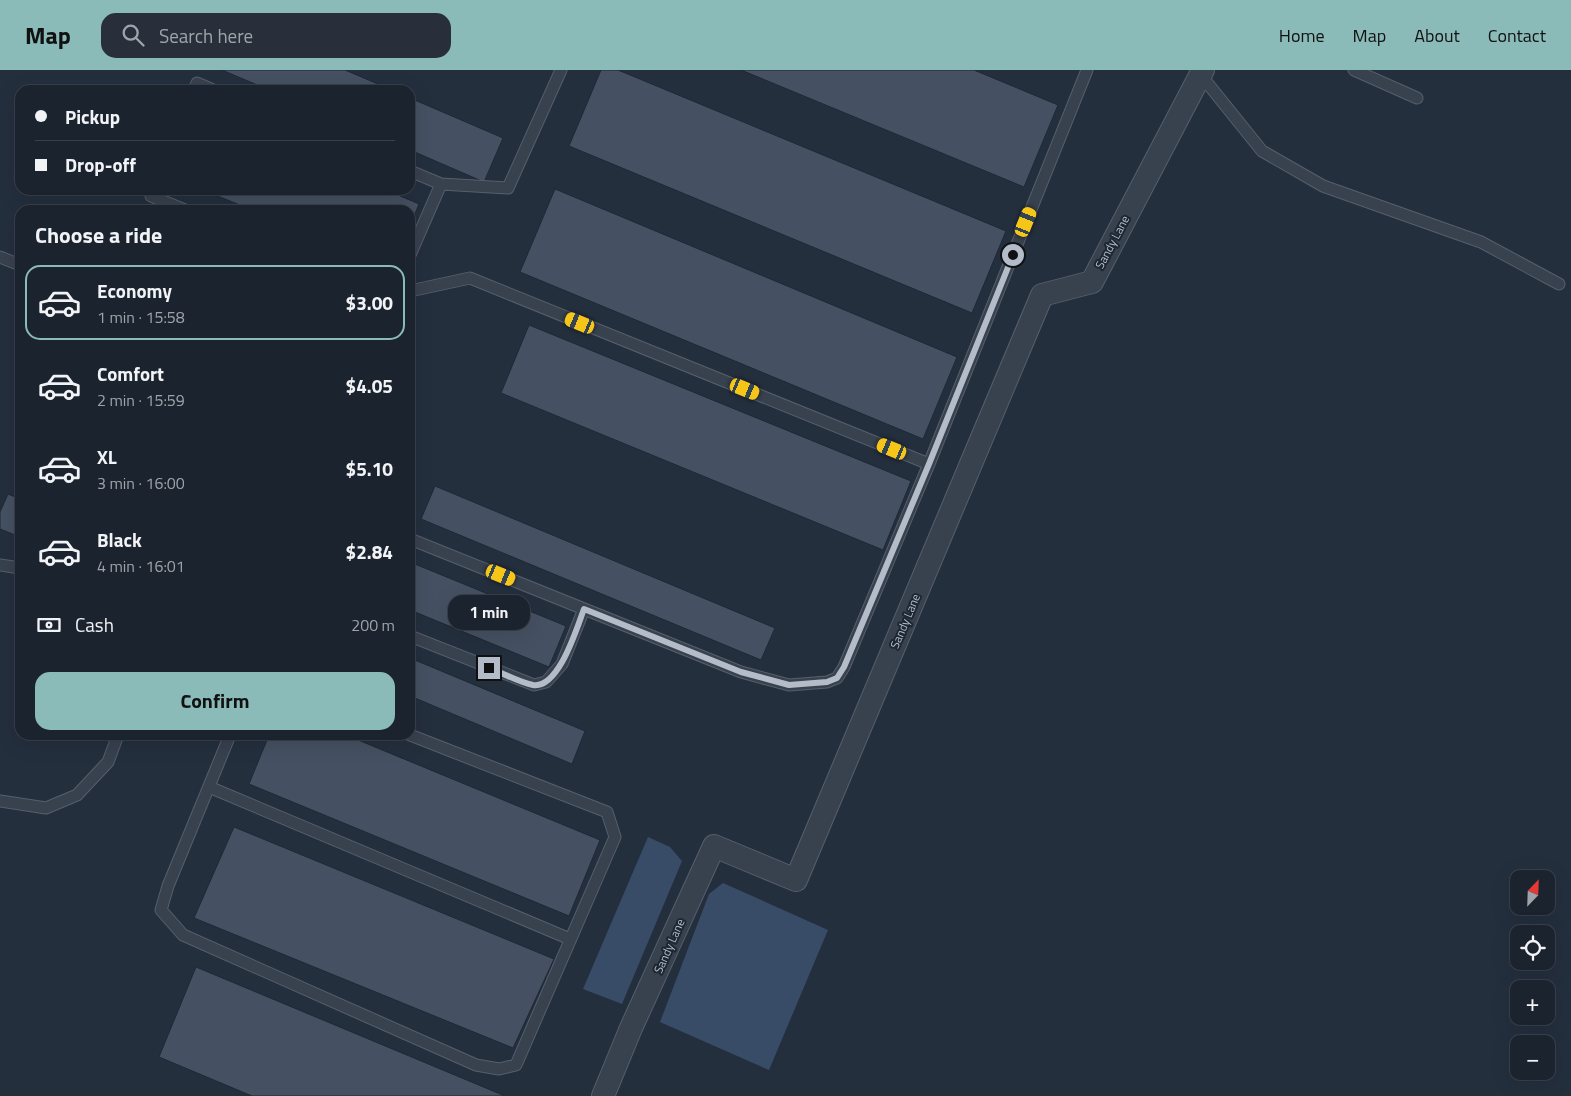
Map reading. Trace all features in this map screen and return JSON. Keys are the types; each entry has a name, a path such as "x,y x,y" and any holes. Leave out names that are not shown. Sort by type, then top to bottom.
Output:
{"street":[{"name":"Sandy Lane","path":"603,1096 631,1028 714,846 796,880 1042,295 1092,282 1202,72"}],"lane":[{"path":"415,173 441,184 508,188 561,70"},
{"path":"415,541 741,672 789,685 827,682 837,678 844,667 929,464 1087,70"},
{"path":"1354,70 1418,98"},
{"path":"1202,72 1262,151 1323,186 1481,242 1559,284"},
{"path":"415,244 441,184"},
{"path":"151,195 173,205"},
{"path":"0,257 15,263"},
{"path":"415,290 470,278 929,464"},
{"path":"0,565 15,567"},
{"path":"415,638 534,685 546,682 562,664 584,609"},
{"path":"228,740 168,886 161,910 183,935 476,1066 499,1069 516,1065 615,837 607,812 415,737"},
{"path":"0,801 46,808 77,795 108,762 116,740"},
{"path":"209,787 570,939"}],"water":[{"path":"648,837 670,847 682,861 622,1004 583,989"},
{"path":"723,883 828,930 769,1070 660,1022 709,894"}],"building":[{"path":"222,70 345,70 380,85 257,85"},
{"path":"601,70 618,70 1006,231 972,313 569,146"},
{"path":"741,70 974,70 1058,105 1024,187"},
{"path":"415,100 503,138 484,182 415,152"},
{"path":"555,189 957,357 923,439 520,272"},
{"path":"215,195 398,195 419,204 415,214 415,205 240,205"},
{"path":"529,325 911,481 883,550 501,393"},
{"path":"435,486 775,628 761,660 421,519"},
{"path":"8,494 15,497 15,535 0,529 0,512"},
{"path":"415,564 566,626 549,667 415,612"},
{"path":"415,660 585,731 572,764 415,698"},
{"path":"267,740 358,740 600,840 569,916 249,784"},
{"path":"234,827 554,959 513,1048 194,918"},
{"path":"196,967 505,1096 252,1096 159,1057"}],"route":[{"path":"489,668 534,685 546,682 562,664 584,609 741,672 789,685 827,682 837,678 844,667 929,464 1013,255"}]}
